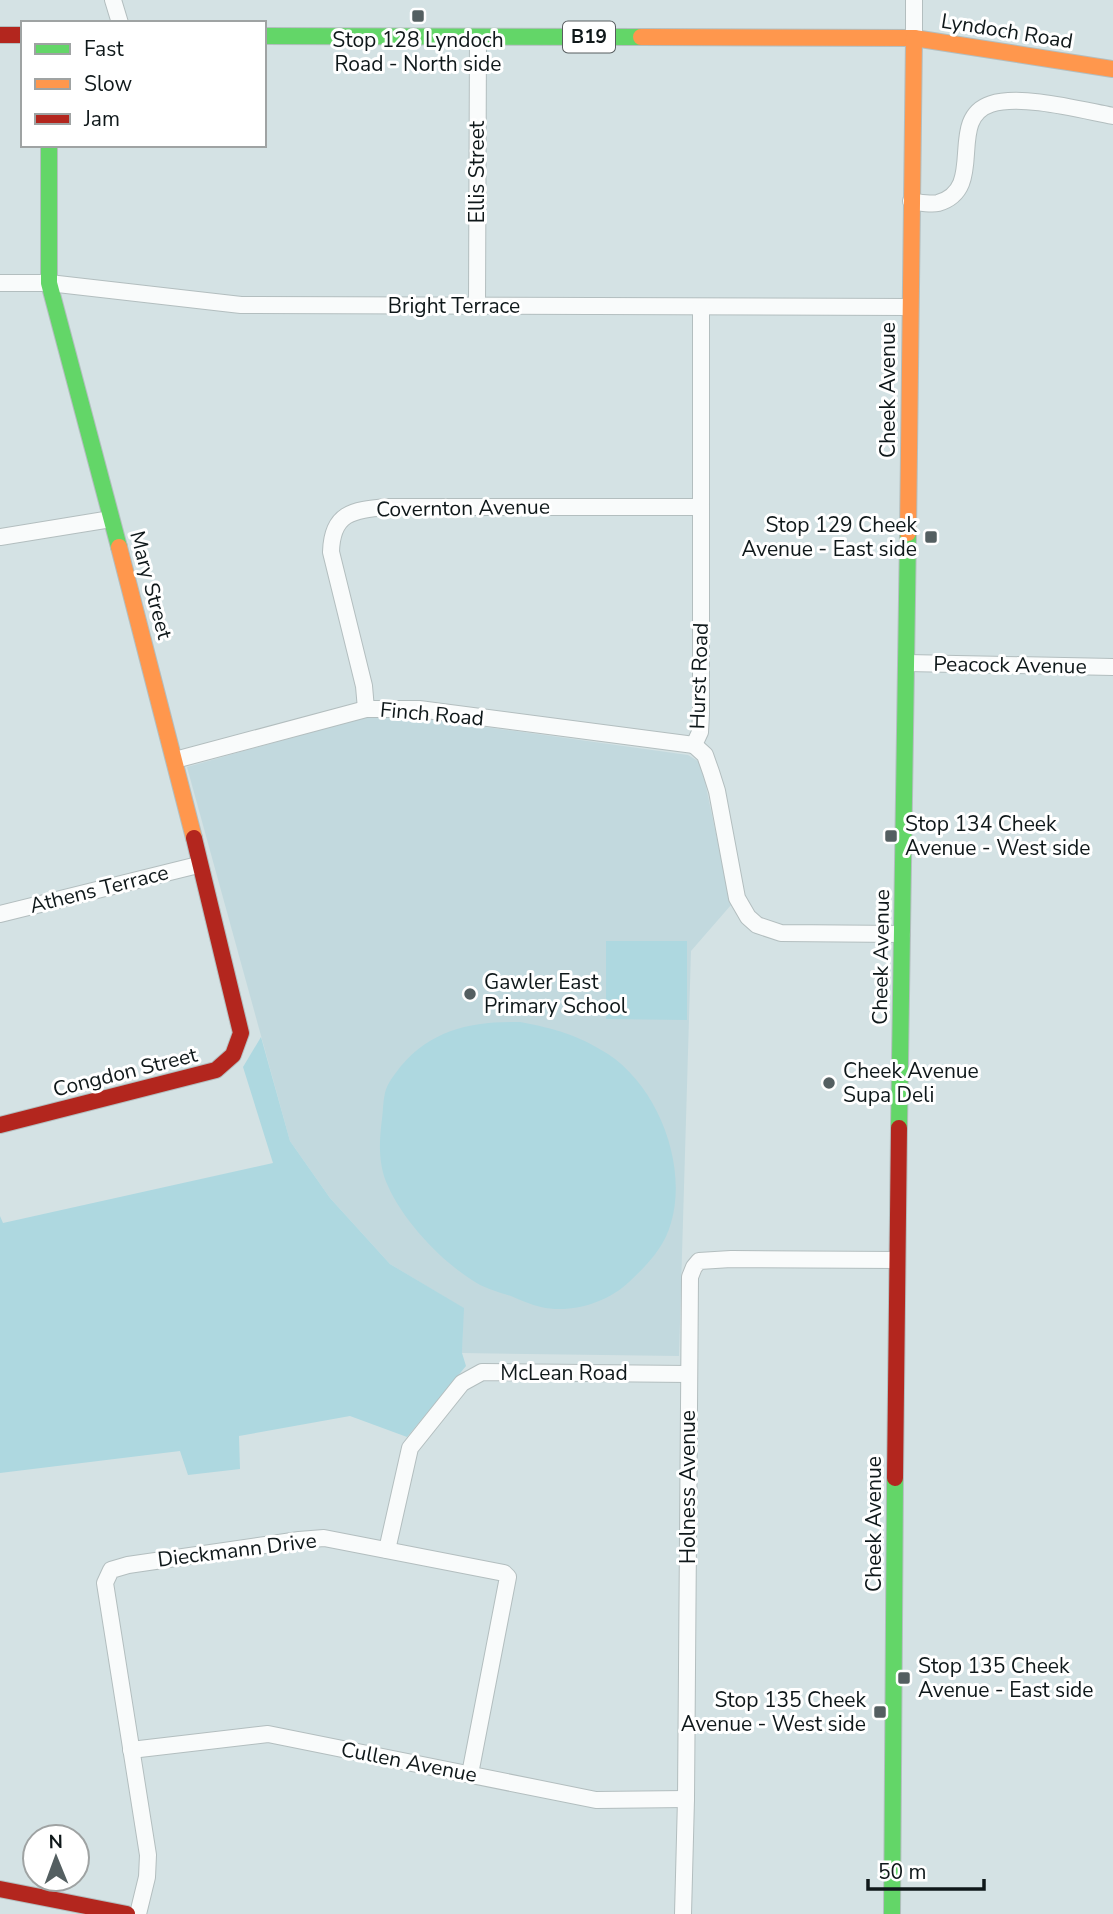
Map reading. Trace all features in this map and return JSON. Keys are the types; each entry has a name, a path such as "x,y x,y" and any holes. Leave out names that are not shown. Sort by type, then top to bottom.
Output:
{"street":[{"path":"113,0 119,21"},
{"name":"Cheek Avenue","path":"892,1914 897,1261 914,0"},
{"path":"0,34 21,34"},
{"name":"Lyndoch Road","path":"266,36 914,38 1113,69"},
{"name":"Ellis Street","path":"477,306 478,37"},
{"path":"911,201 937,204 960,187 966,169 966,137 969,127 977,112 990,104 1017,101 1113,116"},
{"name":"Mary Street","path":"48,147 49,283 175,760 198,865 241,1033"},
{"name":"Bright Terrace","path":"0,283 49,283 242,305 910,306"},
{"name":"Hurst Road","path":"701,307 701,714 700,732 694,746 705,755 717,791 737,898 748,917 757,925 781,933 902,934"},
{"name":"Covernton Avenue","path":"366,709 364,686 331,552 331,533 345,516 367,509 387,507 701,507"},
{"path":"0,537 111,519"},
{"name":"Peacock Avenue","path":"907,663 1113,667"},
{"name":"Finch Road","path":"175,760 366,709 419,709 694,746"},
{"name":"Athens Terrace","path":"0,914 198,865"},
{"name":"Congdon Street","path":"0,1125 216,1070 233,1055 241,1033"},
{"name":"Holness Avenue","path":"683,1914 690,1277 699,1261 897,1261"},
{"name":"McLean Road","path":"387,1550 410,1448 462,1383 475,1375 482,1372 689,1374"},
{"name":"Dieckmann Drive","path":"138,1914 148,1866 105,1583 111,1570 128,1564 324,1538 504,1573 509,1577 470,1774"},
{"name":"Cullen Avenue","path":"131,1750 268,1734 596,1800 686,1799"},
{"path":"0,1889 127,1914"}],"shaded area":[{"name":"Gawler East Primary School","path":"406,716 688,755 701,763 731,905 691,951 679,1356 462,1353 463,1308 390,1264 330,1198 290,1141 187,767 365,717"},
{"path":"606,941 687,941 687,1020 606,1019"},
{"path":"520,1022 576,1037 597,1047 626,1068 654,1107 665,1129 672,1153 675,1200 668,1232 659,1248 642,1269 620,1289 599,1301 576,1308 552,1309 534,1305 486,1288 460,1272 435,1250 403,1212 382,1170 380,1145 384,1096 389,1082 413,1053 426,1043 454,1030 486,1023"},
{"path":"261,1037 290,1141 330,1198 390,1264 464,1308 462,1353 466,1366 407,1437 350,1416 239,1436 240,1469 188,1475 180,1451 0,1473 0,1216 3,1223 273,1163 243,1067"}],"traffic: fast":[{"path":"266,36 641,37"},
{"path":"49,147 49,283 119,547"},
{"path":"899,1128 908,533"},
{"path":"892,1914 895,1478"}],"traffic: slow":[{"path":"641,37 914,38 1113,69"},
{"path":"908,533 914,38"},
{"path":"119,547 194,838"}],"traffic: jam":[{"path":"0,35 21,35"},
{"path":"0,1125 216,1070 233,1055 241,1033 194,838"},
{"path":"895,1478 899,1128"},
{"path":"0,1889 127,1914"}],"place":[{"name":"Stop 128 Lyndoch Road - North side","path":"418,16"},
{"name":"Stop 129 Cheek Avenue - East side","path":"931,537"},
{"name":"Stop 134 Cheek Avenue - West side","path":"891,836"},
{"name":"Gawler East Primary School","path":"470,994"},
{"name":"Cheek Avenue Supa Deli","path":"829,1083"},
{"name":"Stop 135 Cheek Avenue - East side","path":"904,1678"},
{"name":"Stop 135 Cheek Avenue - West side","path":"880,1712"}]}
